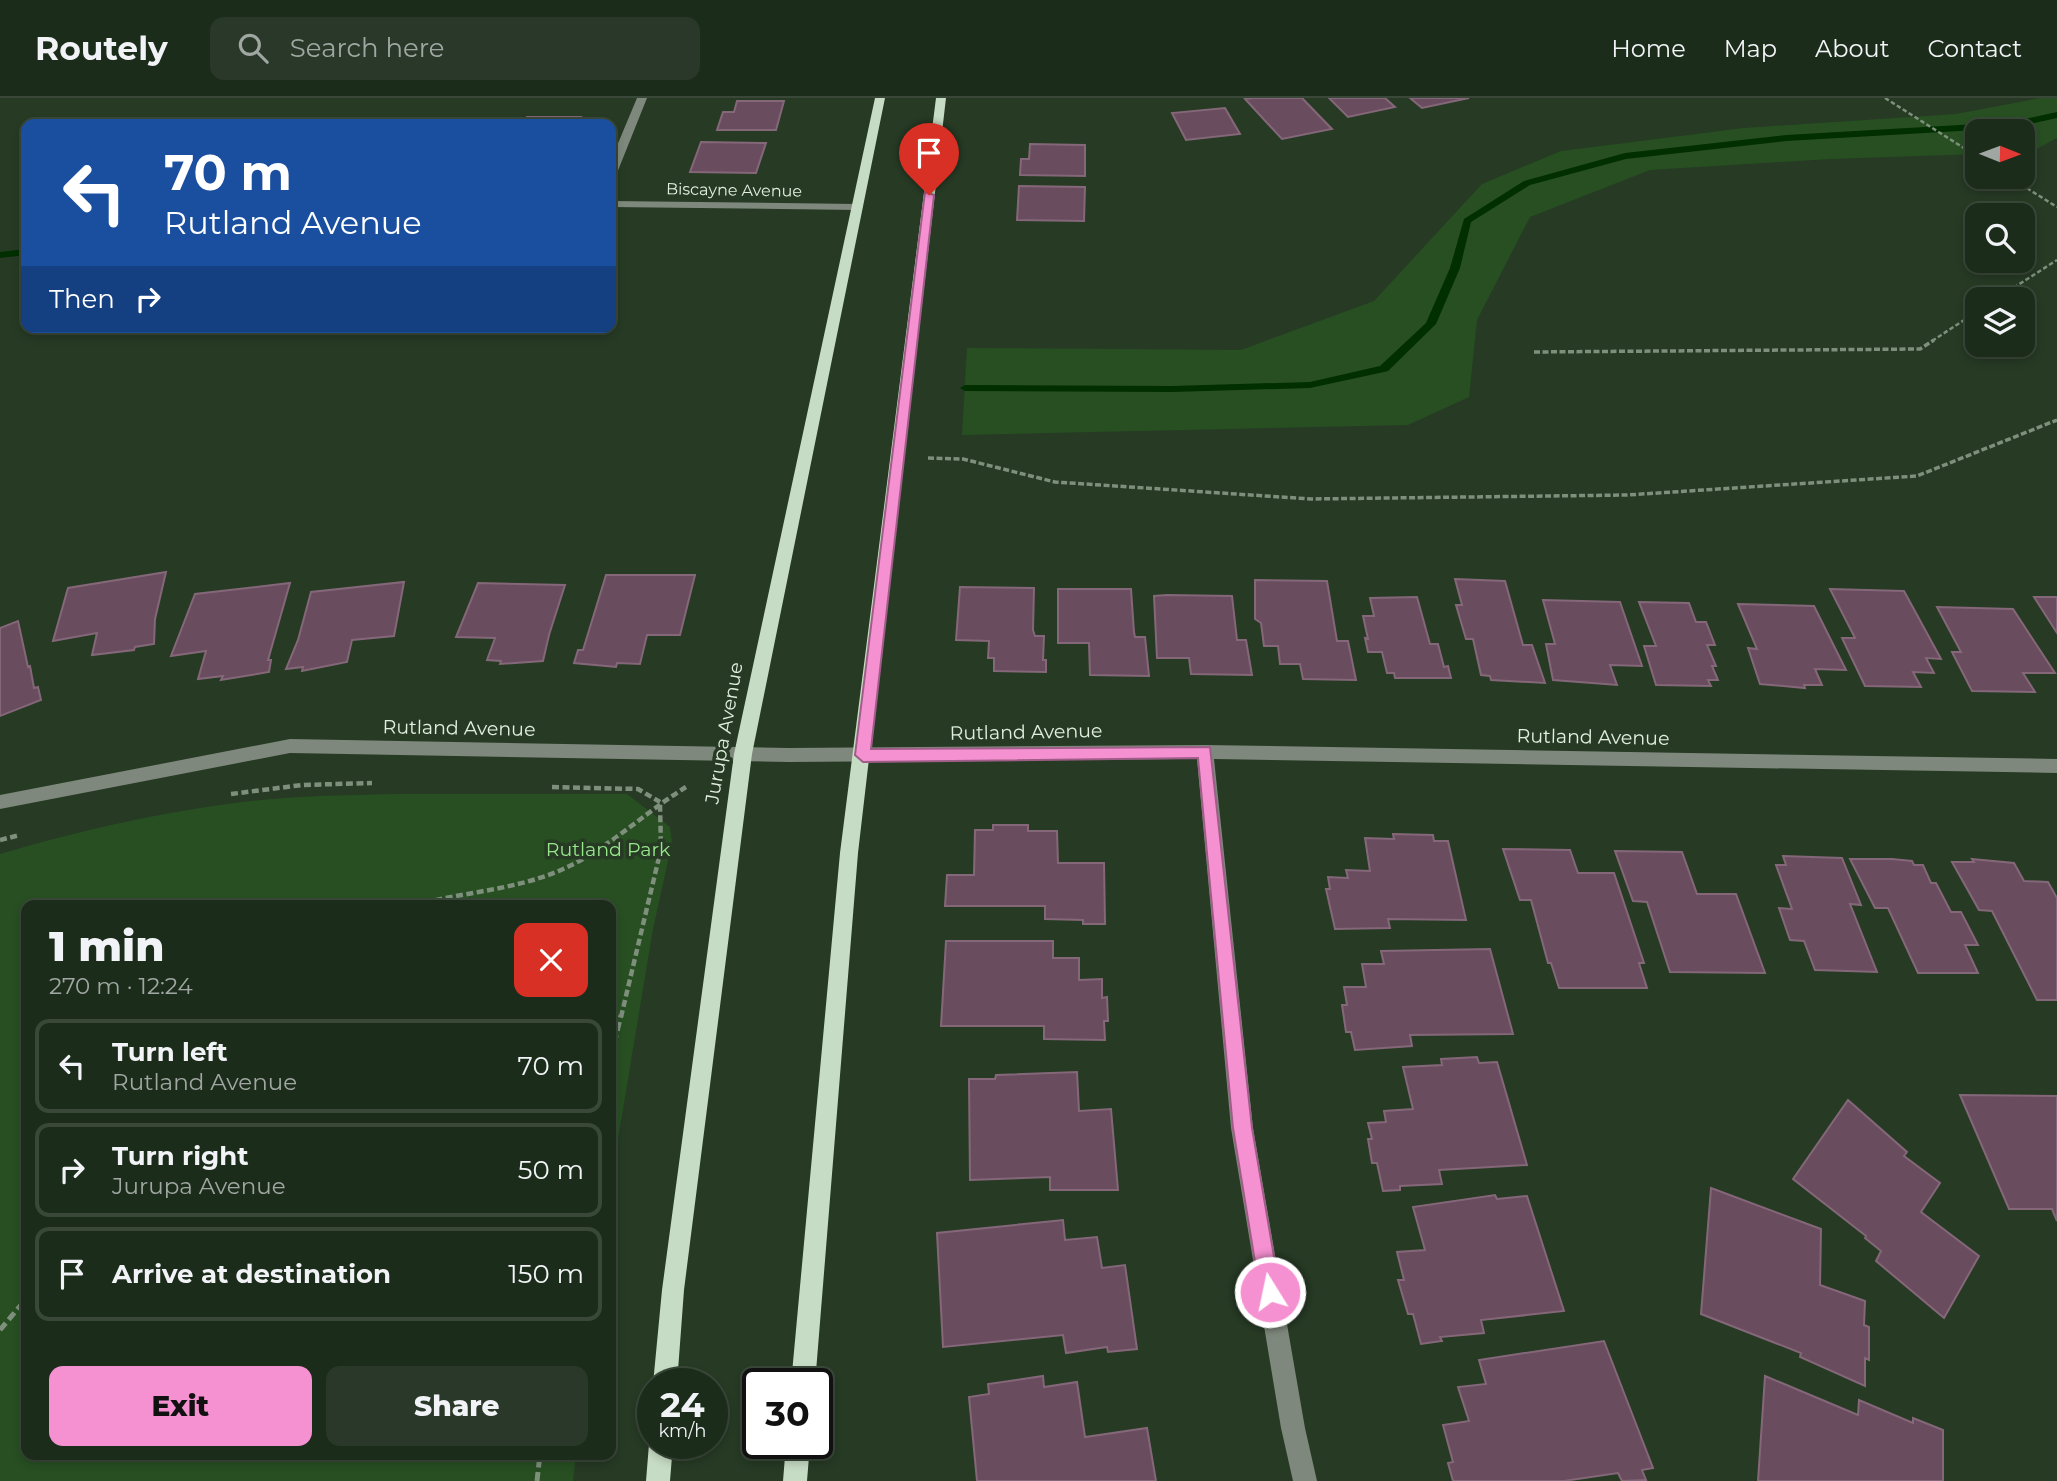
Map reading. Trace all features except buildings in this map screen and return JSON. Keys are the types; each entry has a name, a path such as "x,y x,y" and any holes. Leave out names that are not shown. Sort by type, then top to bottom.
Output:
{"main road":[{"name":"Jurupa Avenue","path":"666,1368 673,1290 743,754 880,98"},
{"path":"804,1368 849,853 941,98"},
{"path":"658,1481 660,1459"},
{"path":"794,1481 796,1459"}],"street":[{"path":"616,161 642,98"},
{"name":"Biscayne Avenue","path":"616,204 857,207"},
{"name":"Rutland Avenue","path":"0,802 290,746 789,755 1205,752 2057,766"},
{"path":"1205,752 1242,1128 1293,1429 1305,1481"}],"path":[{"path":"1885,98 1965,149"},
{"path":"2028,189 2057,207"},
{"path":"2015,287 2057,260"},
{"path":"1534,352 1920,349 1965,320"},
{"path":"898,457 963,459 1055,482 1311,499 1627,495 1917,476 2057,420"},
{"path":"222,795 302,785 382,783"},
{"path":"543,786 638,789 660,803"},
{"path":"431,900 531,880 579,861 660,803"},
{"path":"616,1036 660,849 660,803"},
{"path":"0,840 27,833"},
{"path":"0,1330 21,1305"},
{"path":"537,1481 539,1460"}],"green space":[{"path":"2040,98 2057,98 2057,138 2035,150 2035,119 1965,119 1965,154 1650,170 1530,217 1477,320 1469,397 1408,425 962,435 967,348 1241,350 1374,301 1482,184 1561,151 1744,128 1956,114"},
{"name":"Rutland Park","path":"397,794 627,794 670,827 672,843 653,929 616,1151 616,900 21,900 21,1460 575,1460 573,1481 0,1481 0,854 110,825 187,810 300,797"}],"waterway":[{"path":"965,388 1172,389 1310,385 1384,369 1431,324 1455,268 1467,221 1527,183 1625,156 1786,138 2012,125 2057,115"},
{"path":"0,255 21,253"}],"route":[{"path":"929,195 863,755 1205,752 1242,1128 1270,1292"}]}
